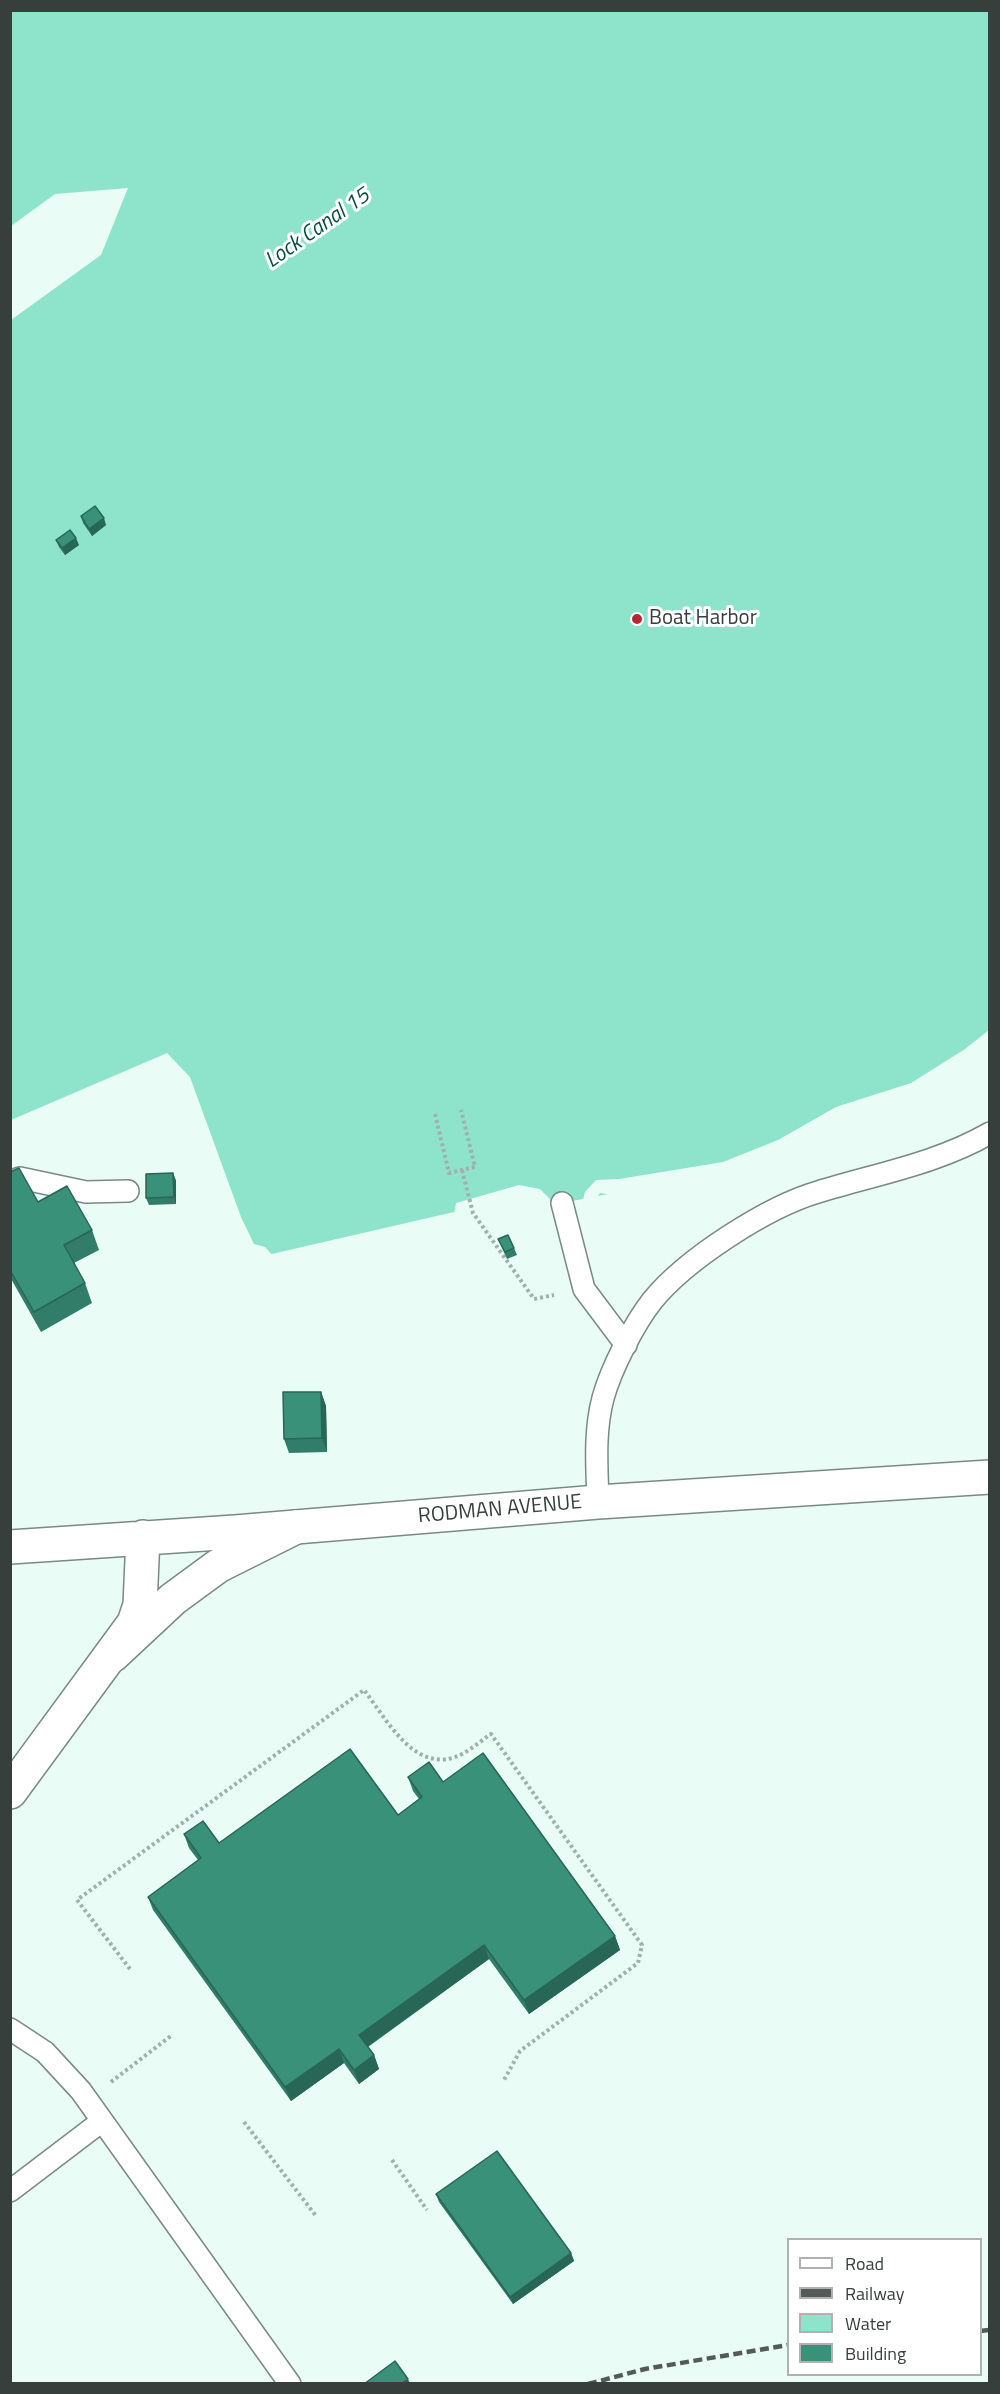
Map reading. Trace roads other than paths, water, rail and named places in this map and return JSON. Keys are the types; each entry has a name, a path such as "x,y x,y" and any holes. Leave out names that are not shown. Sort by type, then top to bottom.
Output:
{"street":[{"name":"RODMAN AVENUE","path":"10,1547 296,1527 598,1502 990,1476"},
{"path":"112,1655 173,1599 219,1566 296,1527"},
{"path":"10,1792 134,1623 140,1605 142,1537"}],"lane":[{"path":"598,1502 597,1454 601,1409 613,1367 652,1301 721,1242 762,1215 817,1192 933,1159 990,1134"},
{"path":"10,1182 20,1178 86,1192 129,1191"},
{"path":"562,1203 584,1289 626,1345"},
{"path":"10,2029 45,2052 81,2091 290,2384"},
{"path":"10,2192 102,2121"}],"water":[{"name":"Lock Canal 15","path":"11,11 989,11 989,1042 953,1070 828,1120 740,1168 552,1205 549,1198 532,1194 237,1262 176,1080 124,1072 11,1129"}],"railway":[{"path":"982,2331 990,2330"},
{"path":"588,2384 645,2369 787,2345"}],"place":[{"name":"Boat Harbor","path":"637,619"}]}
